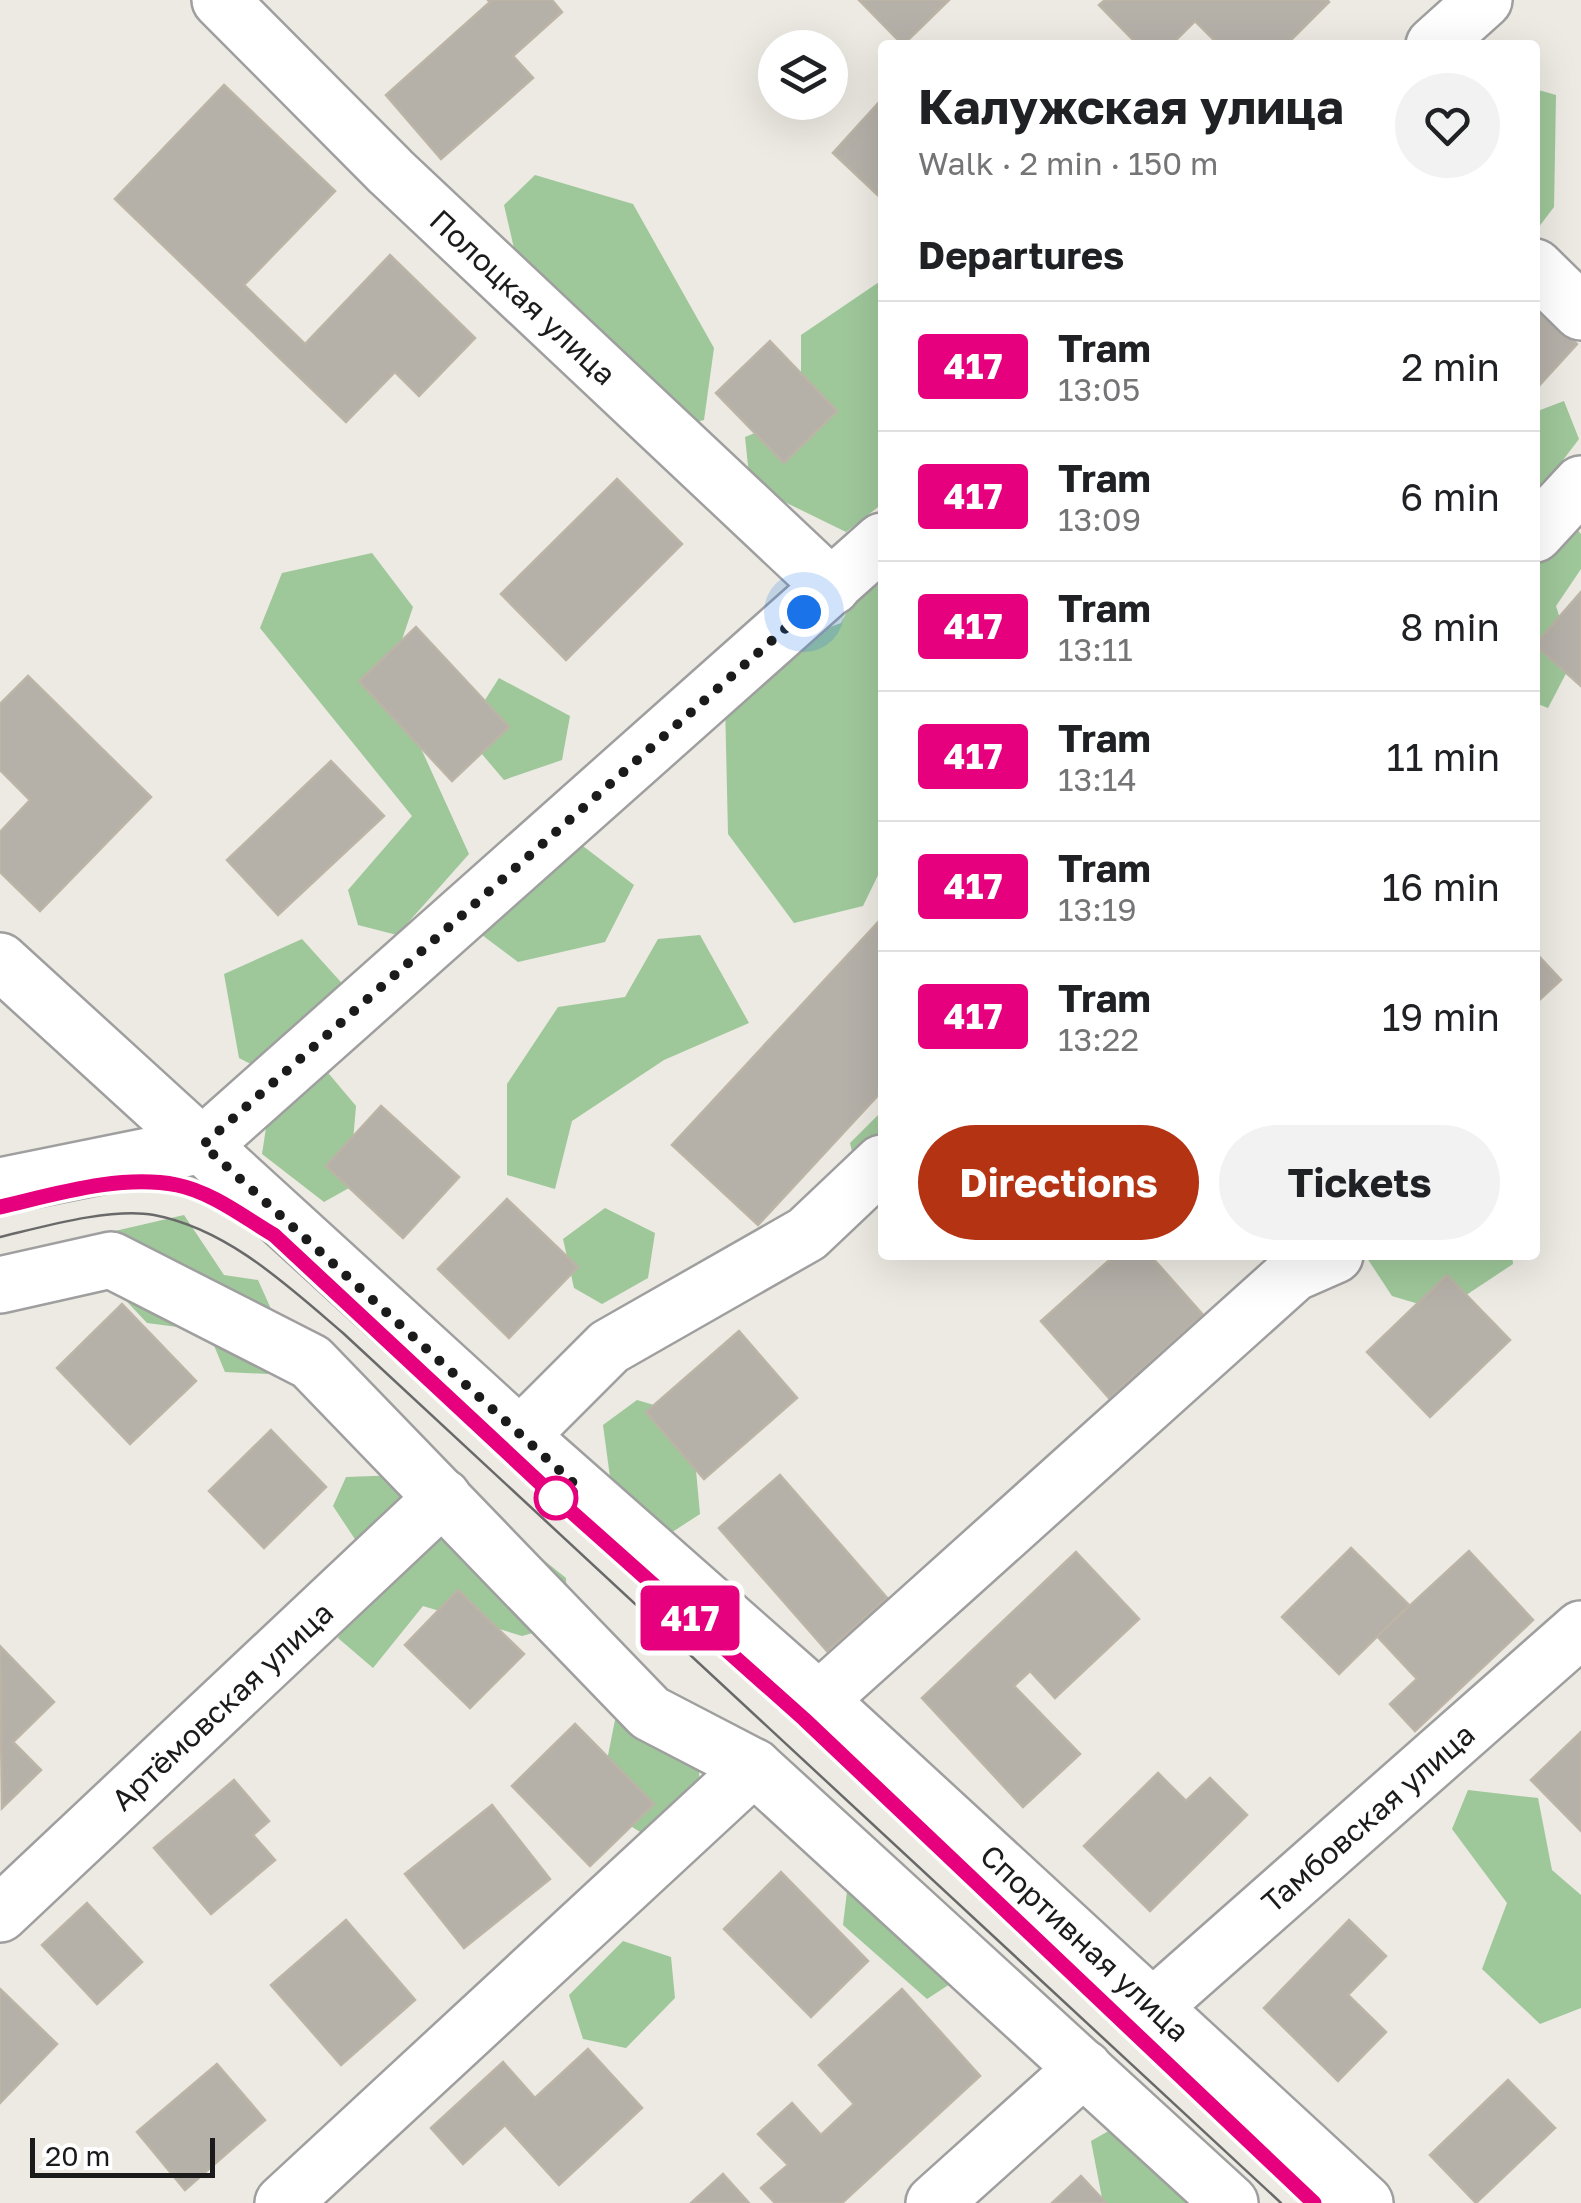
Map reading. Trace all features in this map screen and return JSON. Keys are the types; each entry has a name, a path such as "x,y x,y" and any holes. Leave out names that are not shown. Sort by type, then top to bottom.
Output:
{"street":[{"name":"Полоцкая улица","path":"220,0 390,172 832,586"},
{"path":"1540,272 1581,312"},
{"path":"1540,529 1581,484"},
{"path":"0,1186 203,1145 878,545"},
{"name":"Спортивная улица","path":"0,961 520,1436 819,1700 1365,2203"},
{"path":"520,1436 610,1347 807,1234 878,1167"},
{"path":"0,1284 111,1260 311,1362 650,1712 754,1767 1230,2203"},
{"path":"819,1700 1294,1273 1324,1260"},
{"path":"311,1362 363,1317 369,1297"},
{"name":"Артёмовская улица","path":"0,1914 443,1497"},
{"name":"Тамбовская улица","path":"1154,2006 1581,1630"},
{"path":"282,2203 754,1767"},
{"path":"934,2203 1084,2068"}],"green space":[{"path":"1540,90 1556,95 1554,207 1540,225"},
{"path":"535,175 633,204 714,348 704,420 655,432 529,313 504,205"},
{"path":"878,283 878,507 846,532 750,485 745,437 801,414 801,335"},
{"path":"1564,401 1579,439 1560,464 1570,521 1581,534 1581,569 1556,606 1573,660 1548,708 1540,705 1540,410"},
{"path":"372,553 413,607 389,678 469,854 397,935 358,925 348,890 412,816 260,628 282,573"},
{"path":"878,561 878,875 863,906 794,923 728,834 725,701 795,640 841,623 867,571"},
{"path":"499,678 570,716 562,760 504,780 464,733"},
{"path":"575,840 634,885 605,942 518,962 478,932"},
{"path":"700,935 749,1023 664,1060 572,1121 555,1189 507,1175 507,1084 558,1007 625,997 658,939"},
{"path":"302,939 367,1011 324,1068 356,1106 349,1188 324,1202 262,1154 274,1076 239,1058 224,974"},
{"path":"878,1115 878,1183 858,1177 850,1143"},
{"path":"605,1208 655,1233 648,1278 602,1304 574,1288 563,1239"},
{"path":"184,1215 224,1275 258,1280 280,1329 268,1374 225,1372 208,1331 147,1323 102,1275 115,1231"},
{"path":"1368,1260 1513,1260 1513,1264 1442,1311 1392,1296"},
{"path":"637,1400 691,1416 700,1514 660,1540 614,1507 603,1425"},
{"path":"401,1475 500,1525 566,1578 568,1623 522,1636 423,1606 373,1668 338,1638 378,1574 333,1506 346,1477"},
{"path":"663,1698 697,1750 701,1795 655,1841 598,1806 615,1720"},
{"path":"1468,1790 1538,1798 1552,1870 1581,1895 1581,2008 1540,2024 1482,1969 1507,1903 1452,1829"},
{"path":"848,1883 895,1885 950,1984 927,1999 843,1925"},
{"path":"623,1941 671,1957 675,1998 626,2048 583,2039 569,1995"},
{"path":"1128,2120 1190,2203 1103,2203 1091,2141"}],"building":[{"path":"488,0 552,0 562,12 513,56 533,78 441,159 386,95"},
{"path":"859,0 949,0 908,40 898,40"},
{"path":"1105,0 1329,2 1291,40 1214,40 1195,21 1176,40 1133,40 1099,5"},
{"path":"224,85 335,191 244,285 305,344 390,255 475,338 419,396 395,372 346,422 115,199"},
{"path":"878,103 878,195 833,153"},
{"path":"1540,310 1577,344 1540,385"},
{"path":"770,341 837,411 784,463 716,393"},
{"path":"617,479 682,544 566,660 501,594"},
{"path":"1581,592 1581,686 1540,649 1540,639"},
{"path":"416,627 509,727 452,781 359,681"},
{"path":"28,676 151,797 40,911 0,872 0,832 30,800 0,770 0,704"},
{"path":"331,761 384,816 278,915 227,860"},
{"path":"878,922 878,1095 758,1225 672,1145"},
{"path":"1540,957 1561,980 1540,999"},
{"path":"381,1106 459,1177 403,1238 326,1166"},
{"path":"507,1199 578,1267 509,1338 438,1269"},
{"path":"1109,1260 1154,1260 1203,1315 1109,1398 1041,1321"},
{"path":"1447,1275 1510,1340 1430,1417 1367,1352"},
{"path":"122,1304 196,1381 130,1444 57,1368"},
{"path":"739,1331 797,1398 704,1479 646,1412"},
{"path":"271,1430 326,1487 264,1548 209,1491"},
{"path":"780,1475 887,1598 827,1651 719,1528"},
{"path":"1351,1548 1409,1605 1339,1674 1282,1617"},
{"path":"1469,1551 1533,1620 1415,1731 1390,1704 1417,1679 1377,1636"},
{"path":"1076,1552 1139,1619 1055,1698 1030,1671 1014,1686 1080,1754 1023,1807 922,1698"},
{"path":"458,1590 524,1654 470,1708 405,1645"},
{"path":"0,1646 54,1702 13,1742 41,1770 2,1808"},
{"path":"575,1724 654,1804 590,1866 512,1786"},
{"path":"1581,1732 1581,1831 1531,1780"},
{"path":"1158,1773 1186,1801 1210,1778 1247,1815 1150,1911 1084,1846"},
{"path":"234,1780 269,1821 253,1835 275,1860 211,1914 154,1848"},
{"path":"492,1805 550,1879 464,1948 405,1874"},
{"path":"781,1872 868,1961 811,2017 724,1929"},
{"path":"87,1903 142,1962 97,2004 42,1945"},
{"path":"346,1920 415,2000 341,2065 271,1985"},
{"path":"1349,1920 1386,1956 1348,1995 1386,2032 1338,2081 1264,2008"},
{"path":"0,1989 57,2044 0,2103"},
{"path":"902,1989 980,2076 842,2203 775,2203 761,2188 788,2165 758,2134 792,2103 821,2135 854,2104 819,2065"},
{"path":"588,2049 642,2108 559,2185 505,2125 463,2164 431,2128 503,2062 535,2098"},
{"path":"217,2064 265,2120 185,2190 137,2132"},
{"path":"1508,2080 1555,2128 1476,2203 1430,2155"},
{"path":"723,2174 749,2203 691,2203"},
{"path":"1081,2176 1106,2203 1052,2203"}],"tram line":[{"name":"417","path":"0,1207 138,1181 181,1186 226,1206 274,1235 556,1498 804,1719 1314,2203"},
{"path":"0,1207 88,1187 155,1182 203,1193 275,1235 556,1498 803,1719 1314,2203"},
{"path":"0,1237 98,1216 154,1215 207,1233 279,1279 343,1333 1281,2203"}],"route":[{"path":"556,1498 580,1489 203,1145 804,612"}]}
